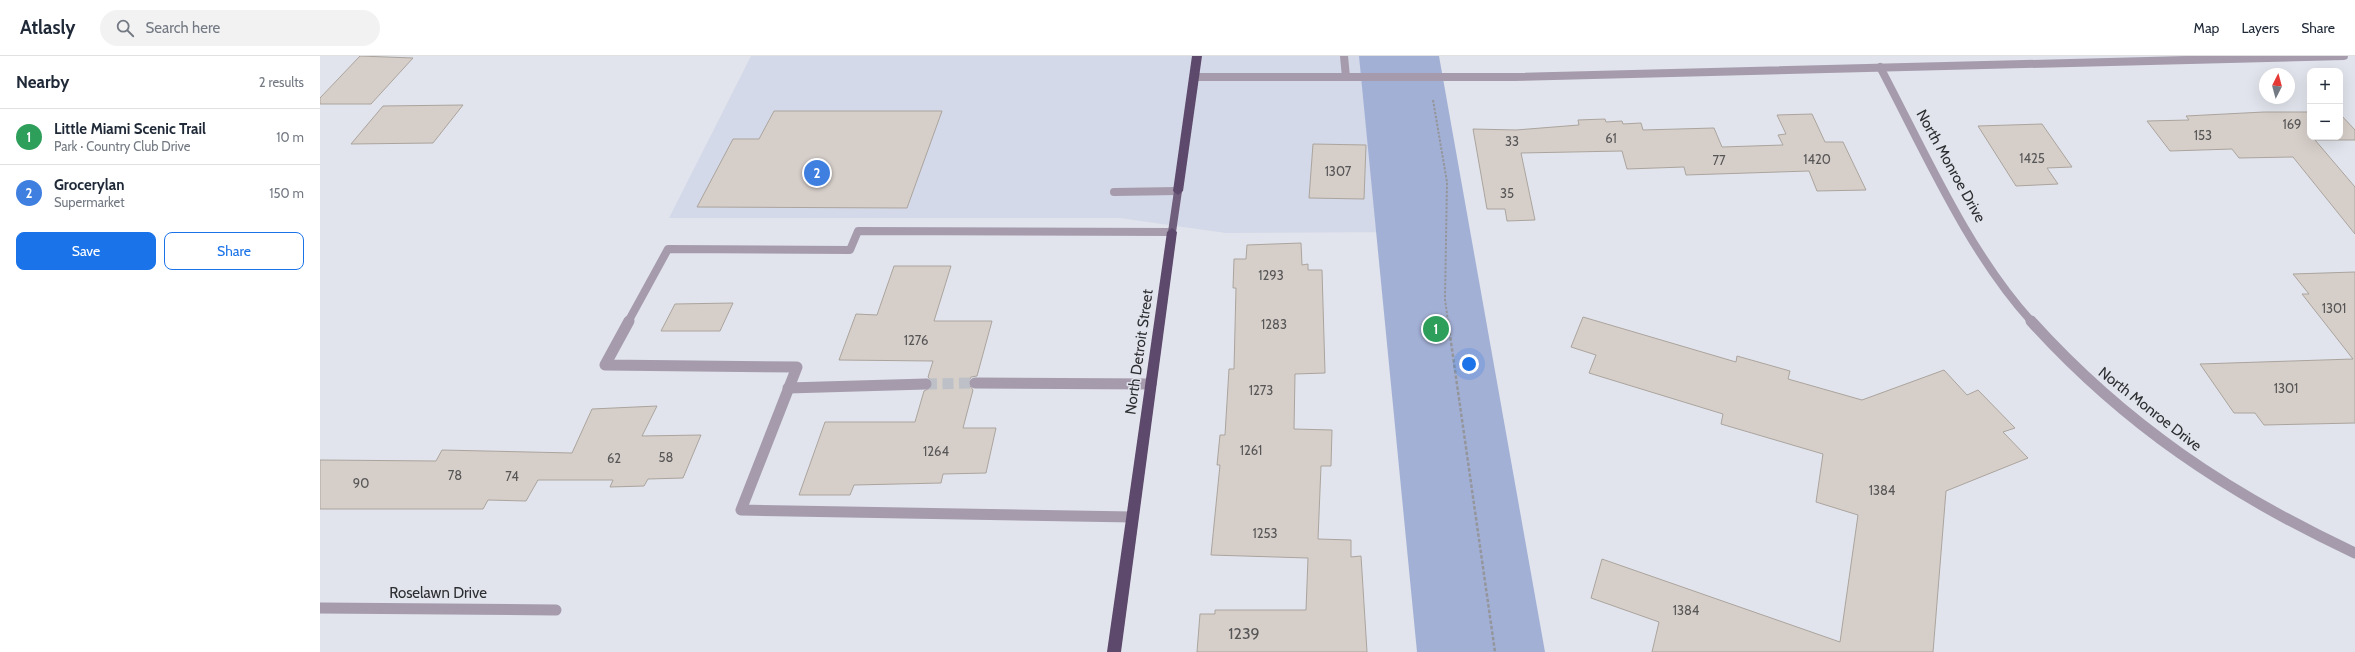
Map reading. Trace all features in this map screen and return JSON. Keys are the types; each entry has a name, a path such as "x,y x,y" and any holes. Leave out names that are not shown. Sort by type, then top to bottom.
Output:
{"highway":[{"name":"North Detroit Street","path":"1178,191 1197,56"},
{"name":"North Detroit Street","path":"1114,652 1172,232"}],"main road":[{"name":"North Detroit Street","path":"1172,232 1178,191"}],"street":[{"path":"1344,56 1346,77"},
{"path":"1194,77 1514,77 2344,56"},
{"name":"North Monroe Drive","path":"1880,67 1994,272 2036,327 2079,372 2129,416 2217,478 2278,514 2355,553"},
{"path":"1114,192 1178,191"},
{"path":"1132,517 741,510 797,367 605,365 668,249 850,250 858,231 1172,232"},
{"path":"975,383 1151,384"},
{"path":"788,388 926,384"},
{"name":"Roselawn Drive","path":"320,608 556,610"}],"path":[{"path":"1432,93 1447,182 1445,299 1495,652"}],"shaded area":[{"path":"751,56 1378,56 1405,232 1226,233 1119,218 669,218"},
{"path":"1359,56 1439,56 1545,652 1417,652"}],"building":[{"path":"360,56 413,58 371,104 320,104 320,98"},
{"path":"463,105 433,143 351,144 383,106"},
{"path":"774,111 942,111 907,208 697,207 733,139 759,139"},
{"path":"2264,112 2307,112 2307,140 2315,140 2355,187 2355,234 2293,157 2239,158 2232,149 2170,151 2147,121 2189,120 2186,116"},
{"path":"1812,114 1825,142 1843,142 1866,190 1817,191 1809,171 1686,175 1684,167 1627,169 1622,151 1521,153 1535,220 1507,221 1505,209 1487,209 1473,129 1516,130 1579,125 1578,120 1605,119 1606,122 1622,121 1623,124 1641,123 1643,130 1714,128 1722,147 1783,145 1778,135 1786,134 1777,115"},
{"path":"2343,117 2355,130 2355,140 2343,140"},
{"path":"2042,124 2072,167 2047,168 2058,184 2016,186 1978,126"},
{"path":"1313,144 1366,145 1364,199 1309,198"},
{"path":"1301,243 1302,265 1308,264 1308,270 1322,270 1325,373 1295,374 1294,429 1332,430 1331,466 1321,466 1318,539 1351,540 1351,557 1361,556 1367,652 1197,652 1200,614 1215,614 1215,610 1306,610 1308,558 1211,555 1220,465 1217,465 1220,435 1225,435 1229,369 1234,369 1236,288 1233,288 1234,259 1246,259 1247,245"},
{"path":"894,266 951,266 934,321 992,321 977,376 971,377 968,383 973,390 963,428 996,428 986,473 943,474 941,483 854,485 850,495 799,495 825,422 915,422 924,391 932,387 932,381 928,377 933,361 839,360 856,314 877,315"},
{"path":"2355,272 2355,423 2264,425 2255,413 2234,413 2200,364 2353,359 2302,294 2309,294 2293,274"},
{"path":"733,303 720,331 661,331 675,304"},
{"path":"1583,317 1736,362 1737,356 1790,371 1788,379 1862,400 1944,370 1967,395 1978,390 2015,428 2003,432 2028,458 1946,491 1933,652 1652,652 1659,622 1591,598 1602,559 1840,642 1858,515 1816,502 1823,454 1721,424 1723,414 1589,373 1596,355 1571,347"},
{"path":"657,406 642,436 701,435 683,478 648,479 644,486 610,487 613,480 538,480 526,501 488,500 483,509 320,509 320,460 436,461 442,450 572,453 592,409"}],"tunnel":[{"path":"926,384 975,383"}],"place":[{"name":"Grocerylan","path":"817,173"},
{"name":"Little Miami Scenic Trail","path":"1436,329"}]}
